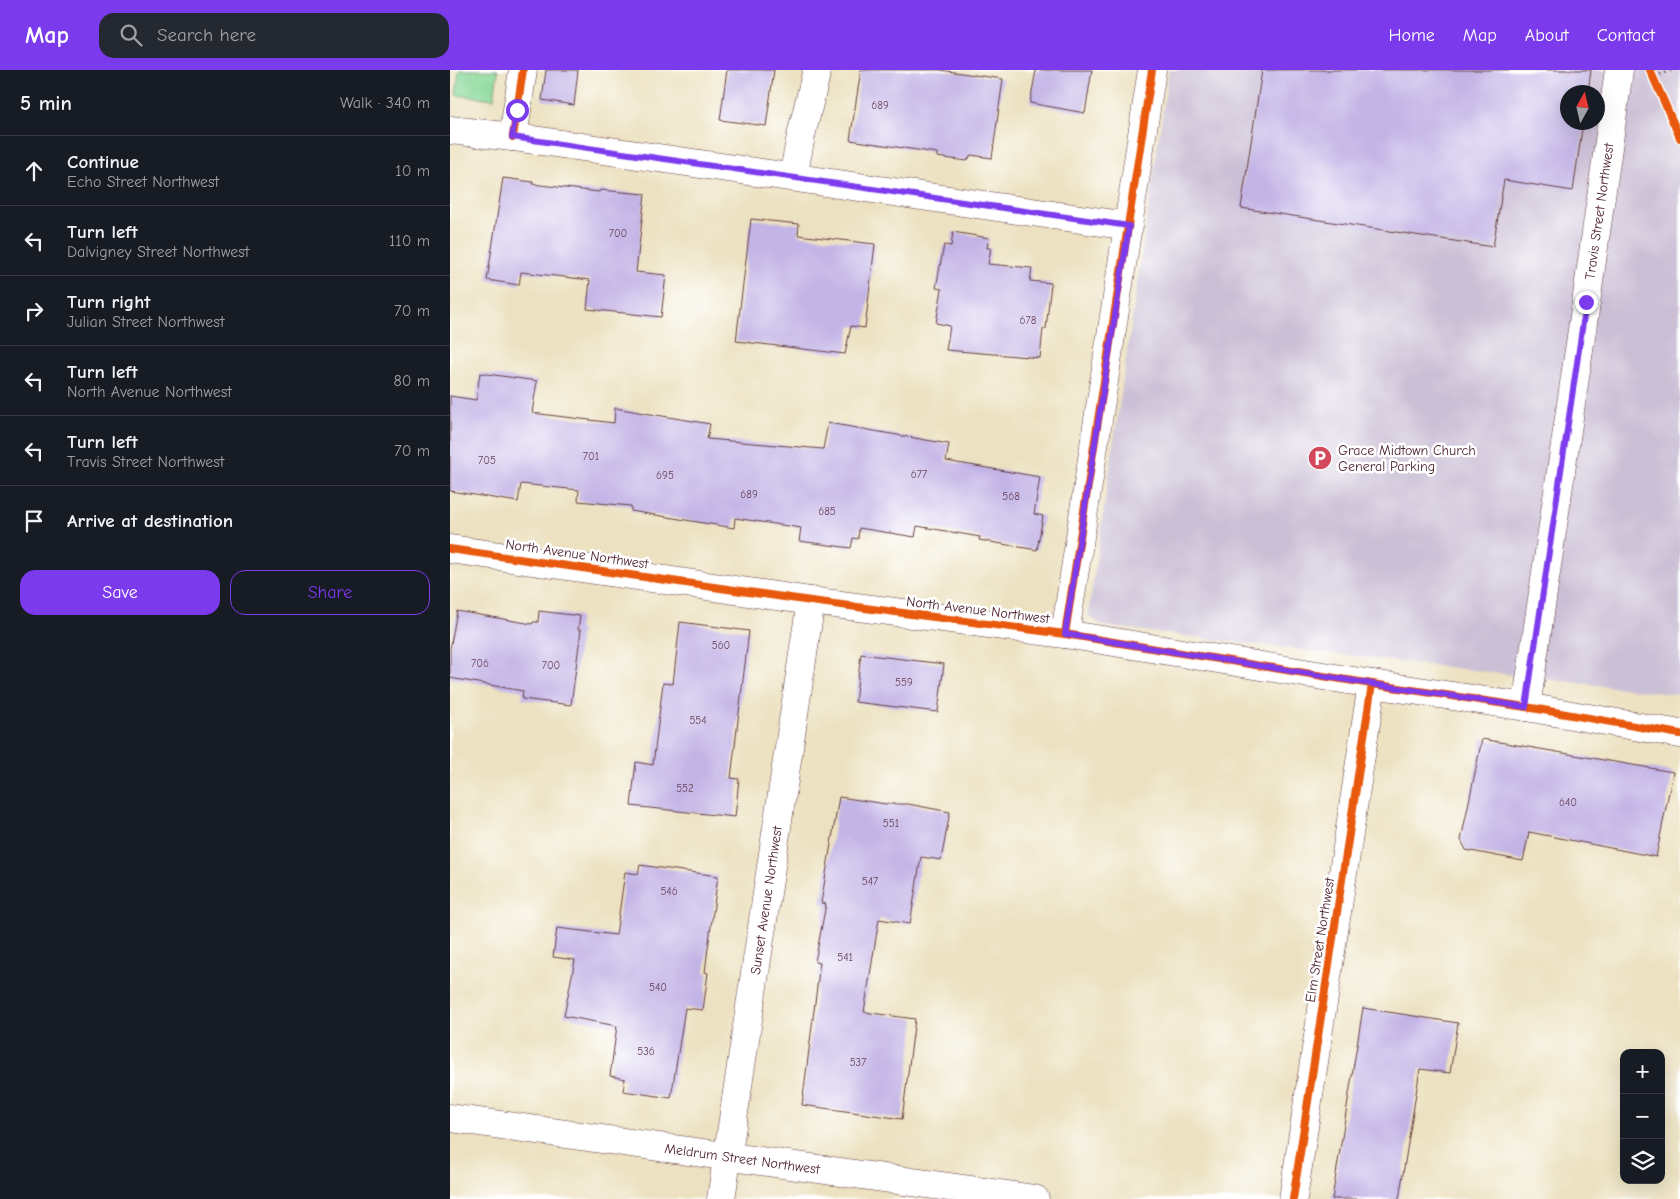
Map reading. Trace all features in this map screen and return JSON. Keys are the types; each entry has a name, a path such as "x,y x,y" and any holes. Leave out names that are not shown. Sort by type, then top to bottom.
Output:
{"street":[{"path":"512,137 523,70"},
{"path":"793,177 817,70"},
{"path":"1065,634 1152,70"},
{"name":"Travis Street Northwest","path":"1526,707 1619,70"},
{"path":"450,130 512,137 1129,226"},
{"name":"North Avenue Northwest","path":"450,548 811,601 1065,634 1526,707 1680,734"},
{"name":"Sunset Avenue Northwest","path":"721,1199 811,601"},
{"name":"Elm Street Northwest","path":"1293,1199 1372,684"},
{"name":"Meldrum Street Northwest","path":"450,1118 1035,1199"}],"path":[{"path":"1657,86 1651,74 1672,70"}],"shaded area":[{"path":"1169,70 1680,70 1680,695 1103,626 1088,616"}],"green space":[{"path":"459,70 498,70 494,99 456,95"}],"building":[{"path":"546,70 578,70 574,105 542,100"},
{"path":"727,70 774,70 766,126 720,120"},
{"path":"861,70 940,70 1003,79 992,158 971,155 967,161 937,157 937,153 850,140"},
{"path":"1036,70 1092,70 1085,113 1030,103"},
{"path":"1262,70 1591,70 1589,85 1560,85 1560,130 1582,130 1573,191 1504,180 1493,247 1241,208"},
{"path":"503,178 533,182 532,184 599,192 600,190 645,194 636,272 666,275 661,317 587,309 590,280 521,272 519,285 487,280"},
{"path":"751,219 799,224 798,235 875,244 865,328 851,326 845,354 736,341"},
{"path":"953,232 989,238 987,248 991,248 988,264 1032,268 1030,281 1051,283 1046,329 1043,329 1040,358 946,350 950,326 936,323 942,289 936,288 944,245 951,246"},
{"path":"480,373 537,381 532,413 614,423 615,408 710,424 707,439 823,449 828,423 949,444 946,461 1040,477 1034,514 1043,516 1037,550 979,540 980,537 917,526 915,537 859,528 858,539 853,538 851,548 799,541 801,528 735,518 734,528 631,511 631,506 578,501 579,490 521,484 518,502 450,491 450,396 476,400"},
{"path":"457,611 532,624 533,622 538,622 539,611 580,616 578,630 581,630 571,705 522,699 523,691 450,678 450,649"},
{"path":"680,622 749,631 731,778 739,779 735,817 631,806 636,762 653,765 663,683 673,684"},
{"path":"861,654 944,664 938,712 855,702"},
{"path":"1482,739 1673,772 1656,857 1529,832 1523,861 1466,850 1461,840"},
{"path":"839,797 886,804 908,804 950,812 941,860 921,857 910,924 879,919 864,1012 915,1019 902,1119 802,1105 820,963 815,962 826,904 821,903"},
{"path":"640,865 718,876 705,972 708,973 703,1010 685,1008 671,1098 623,1091 625,1079 610,1076 617,1026 564,1016 575,960 553,957 557,928 616,935 625,872 638,874"},
{"path":"1363,1008 1458,1023 1450,1073 1420,1069 1399,1199 1332,1199"}],"cycle path":[{"path":"513,137 523,70"},
{"path":"1065,634 1152,70"},
{"path":"1650,70 1680,138"},
{"path":"450,549 811,601 1065,634 1526,707 1680,734"},
{"path":"1293,1199 1372,684"}],"place":[{"name":"Grace Midtown Church General Parking","path":"1320,458"}],"route":[{"path":"517,110 512,137 1129,226 1065,634 1526,707 1586,302"}]}
